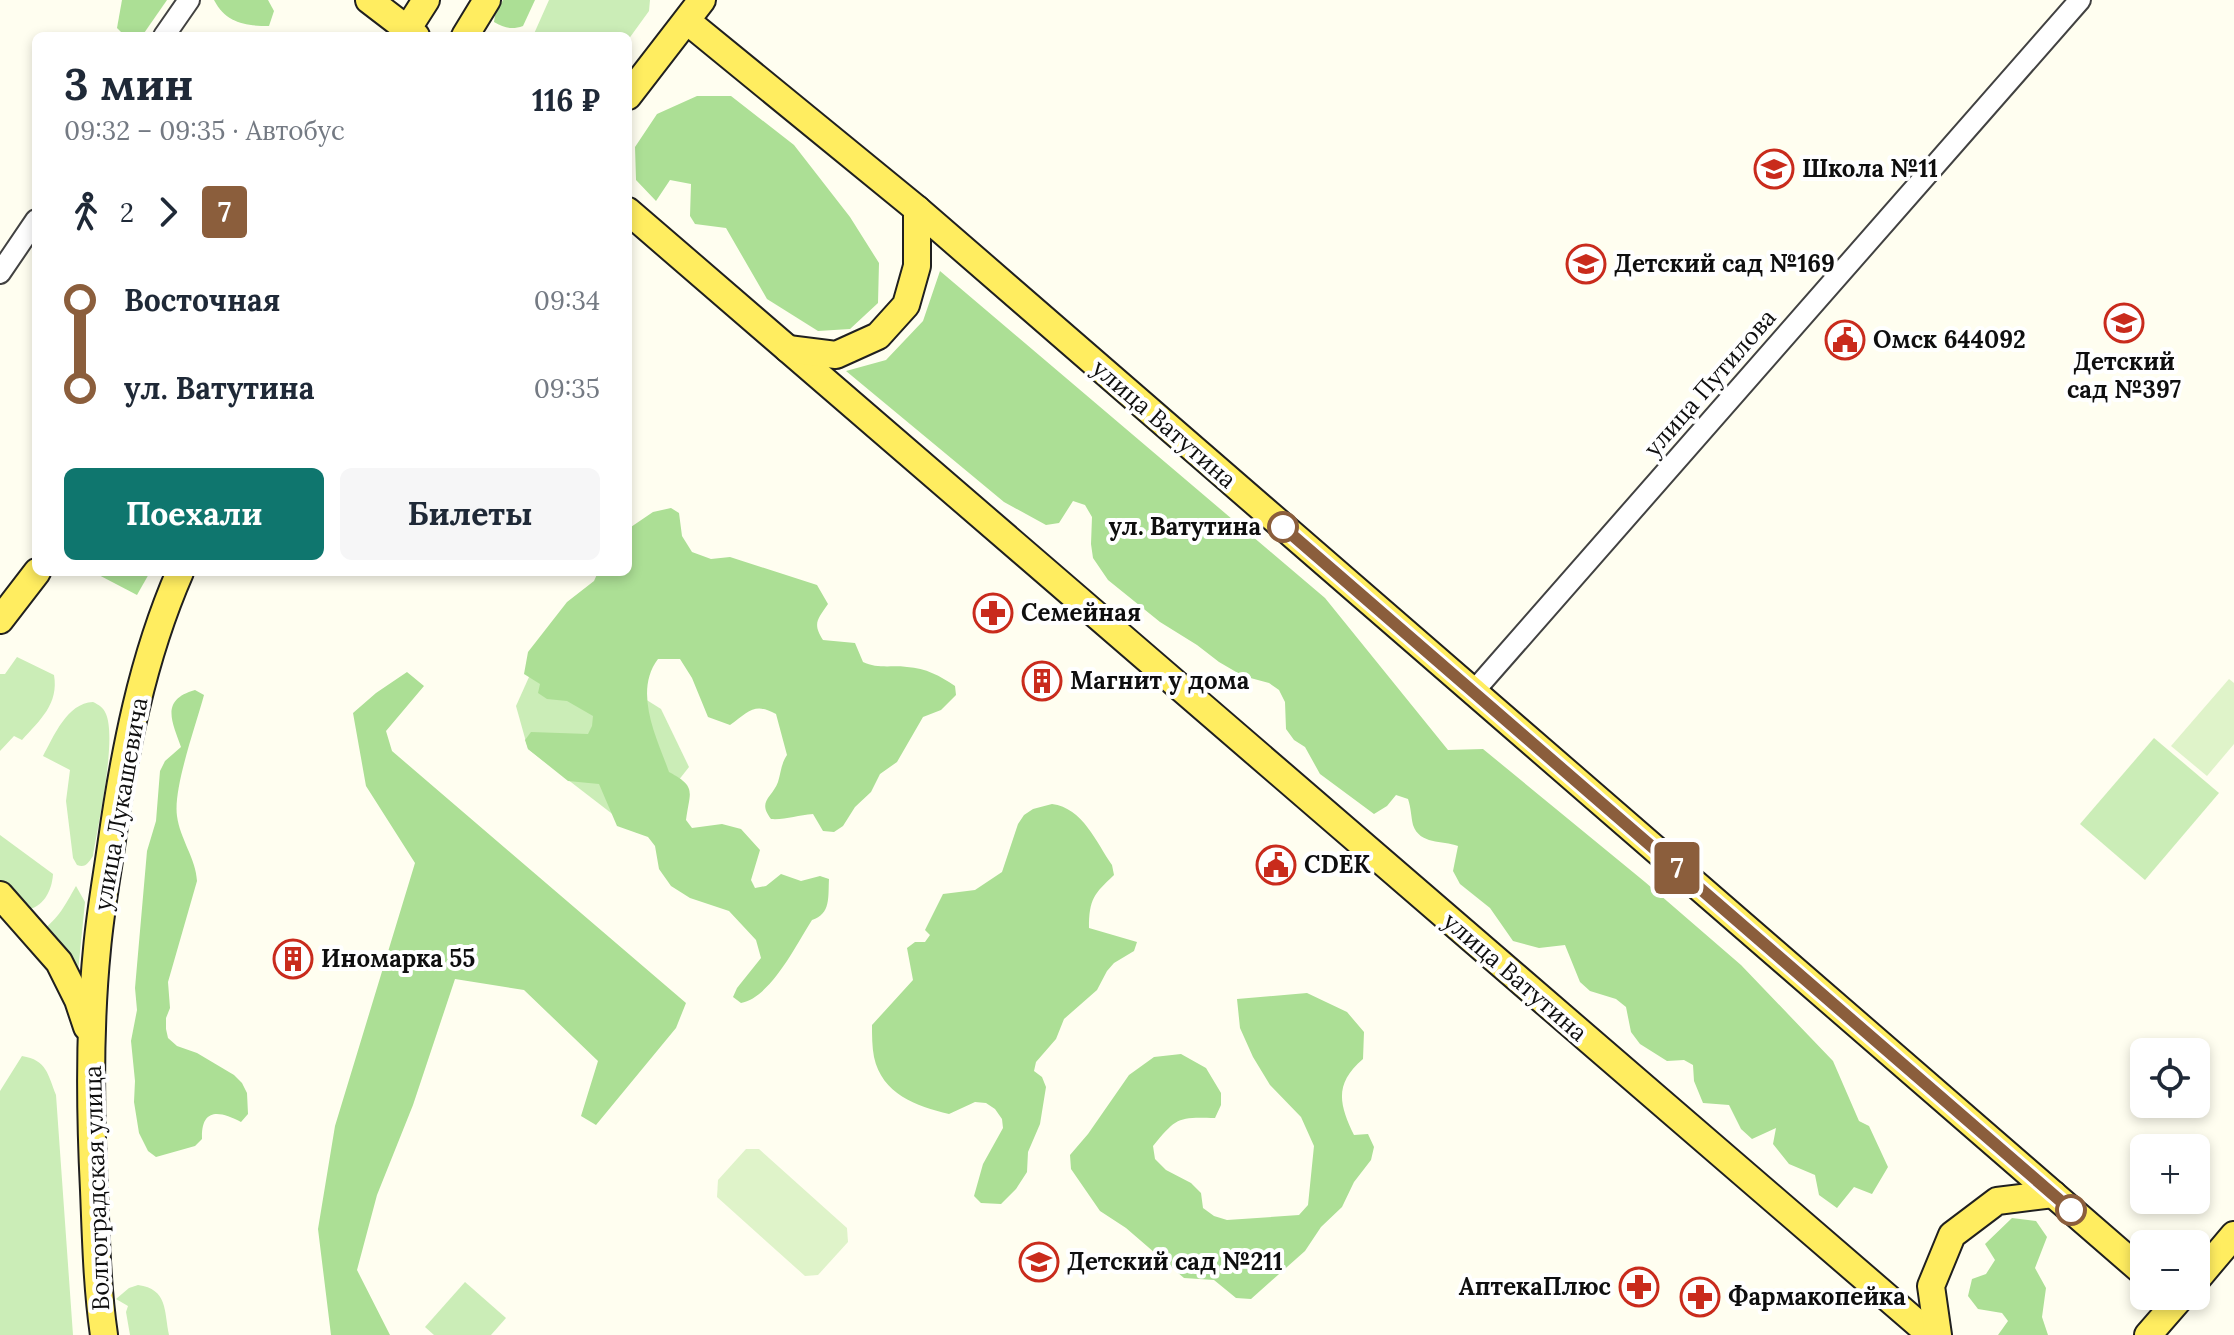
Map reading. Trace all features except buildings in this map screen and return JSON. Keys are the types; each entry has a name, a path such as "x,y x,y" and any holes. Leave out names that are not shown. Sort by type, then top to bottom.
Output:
{"main road":[{"path":"369,0 407,32"},
{"path":"410,32 426,0"},
{"path":"467,32 487,0"},
{"path":"632,91 694,10"},
{"name":"улица Ватутина","path":"694,10 917,209 2130,1261"},
{"path":"788,349 836,355 878,336 906,305 917,266 917,209"},
{"name":"улица Ватутина","path":"632,214 1931,1335"},
{"path":"0,620 34,576"},
{"name":"улица Лукашевича","path":"92,1042 97,949 121,773 159,627 178,576"},
{"path":"0,895 59,962 78,1000 92,1042"},
{"name":"Волгоградская улица","path":"92,1042 91,1158 99,1304 104,1335"},
{"path":"1938,1335 1931,1286 1952,1235 1997,1201 2053,1194"},
{"path":"2210,1263 2234,1235"},
{"path":"2148,1335 2167,1310"}],"street":[{"path":"167,32 189,0"},
{"name":"улица Путилова","path":"1474,691 2080,0"},
{"path":"0,273 32,226"}],"green space":[{"path":"122,0 167,0 145,32 121,32 117,28"},
{"path":"214,0 268,0 274,11 269,26 244,24 224,14"},
{"path":"503,0 535,0 523,26 508,28 494,22"},
{"path":"549,0 650,0 649,11 632,34 632,32 535,32"},
{"path":"697,96 731,96 794,145 850,217 879,263 878,303 850,329 818,331 767,299 726,228 695,224 690,216 691,184 670,180 656,201 636,180 635,147 657,114"},
{"path":"940,271 1325,598 1448,750 1483,749 1741,965 1833,1061 1859,1121 1869,1126 1888,1167 1872,1194 1854,1187 1837,1208 1819,1195 1815,1175 1789,1164 1773,1144 1776,1128 1752,1139 1741,1129 1729,1105 1703,1103 1694,1081 1693,1065 1684,1060 1667,1061 1640,1044 1631,1032 1626,1007 1616,999 1590,991 1580,982 1565,945 1539,948 1513,941 1490,908 1460,884 1453,871 1458,846 1426,839 1416,831 1408,799 1396,795 1387,806 1374,814 1320,774 1305,747 1294,740 1286,729 1285,702 1279,690 1269,683 1243,676 1219,662 1160,622 1108,580 1093,558 1092,517 1085,505 1073,501 1059,523 1046,525 1004,502 846,371 886,360 923,321"},
{"path":"671,508 679,513 682,536 692,552 711,559 730,557 817,585 828,604 818,621 823,640 855,643 863,662 868,664 920,669 955,686 956,695 941,710 923,717 897,762 880,774 871,792 855,807 843,826 834,832 823,831 813,814 771,819 767,813 765,804 778,782 787,755 776,714 757,709 730,725 708,717 692,678 680,659 658,659 647,686 650,715 669,772 684,782 690,791 686,820 692,828 722,824 741,829 760,850 751,880 755,888 766,886 781,874 801,881 820,876 829,879 823,914 812,920 772,981 752,999 741,1003 733,997 761,958 756,940 729,911 690,898 671,886 659,869 655,846 648,837 617,826 599,784 568,781 528,749 525,740 531,732 588,734 593,716 567,701 547,699 538,693 540,684 524,674 528,652 567,602 596,576 632,576 632,526 653,512"},
{"path":"101,576 148,576 137,595"},
{"path":"575,655 661,709 689,767 637,833 528,749 516,706 529,677"},
{"path":"17,657 54,675 54,695 47,711 22,740 14,736 0,751 0,674 5,674"},
{"path":"407,672 424,686 386,731 392,751 686,1003 676,1028 596,1125 581,1116 598,1061 524,990 455,979 413,1105 377,1195 357,1270 390,1335 331,1335 318,1229 335,1126 415,863 366,786 353,713"},
{"path":"2229,679 2234,683 2234,744 2207,776 2171,746"},
{"path":"195,690 204,695 178,790 177,816 197,881 168,982 170,1008 166,1029 168,1038 177,1046 197,1053 242,1083 247,1093 248,1114 241,1122 213,1114 205,1121 202,1139 195,1146 156,1157 148,1151 139,1133 134,1102 131,1041 137,1010 135,988 147,851 156,821 160,771 165,761 181,747 172,720 173,706 177,699"},
{"path":"93,702 101,706 109,726 108,762 93,856 80,866 73,858 66,801 70,770 43,756 69,714"},
{"path":"2154,738 2219,793 2145,880 2080,824"},
{"path":"1052,804 1063,807 1080,819 1112,865 1114,875 1097,892 1092,903 1089,928 1137,942 1134,951 1114,963 1097,990 1064,1019 1056,1039 1036,1062 1034,1071 1042,1077 1046,1087 1040,1124 1028,1152 1027,1172 1001,1204 981,1203 974,1196 983,1164 1003,1128 1002,1119 986,1103 975,1102 949,1114 924,1107 902,1096 878,1070 873,1053 872,1025 913,980 907,948 915,942 925,942 930,935 925,930 943,894 975,890 1002,872 1024,815"},
{"path":"0,835 53,874 45,898 31,909 25,910 0,885"},
{"path":"76,886 85,902 77,982 41,932 61,911"},
{"path":"1307,993 1347,1012 1364,1032 1363,1059 1347,1077 1342,1095 1345,1114 1354,1135 1368,1134 1374,1147 1371,1160 1354,1182 1342,1207 1321,1227 1305,1251 1251,1299 1236,1298 1214,1280 1184,1278 1126,1228 1100,1211 1071,1169 1070,1155 1129,1075 1154,1057 1181,1054 1206,1068 1221,1093 1221,1105 1215,1118 1185,1119 1173,1124 1153,1146 1155,1159 1166,1170 1191,1183 1201,1193 1203,1208 1214,1216 1227,1220 1299,1215 1308,1205 1314,1146 1301,1117 1270,1085 1253,1057 1240,1028 1237,999"},
{"path":"22,1056 42,1065 56,1095 73,1335 0,1335 0,1091"},
{"path":"746,1149 759,1149 847,1228 848,1242 818,1275 805,1276 717,1197 718,1180"},
{"path":"2012,1218 2036,1221 2047,1237 2035,1268 2046,1288 2042,1317 2048,1335 1998,1335 2008,1321 2002,1313 1978,1309 1968,1296 1972,1279 1986,1274 1995,1260 1985,1244"},
{"path":"465,1282 506,1318 491,1335 434,1335 425,1327"},
{"path":"138,1285 148,1287 160,1296 169,1335 130,1335 126,1312 128,1306 116,1299"}],"bus line":[{"name":"7","path":"1283,527 2071,1210"}],"place":[{"name":"Школа №11","path":"1774,169"},
{"name":"Детский сад №169","path":"1586,264"},
{"name":"Детский сад №397","path":"2124,323"},
{"name":"Омск 644092","path":"1845,340"},
{"name":"ул. Ватутина","path":"1283,527"},
{"name":"Семейная","path":"993,613"},
{"name":"Магнит у дома","path":"1042,681"},
{"name":"CDEK","path":"1276,865"},
{"name":"Иномарка 55","path":"293,959"},
{"name":"Детский сад №211","path":"1039,1262"},
{"name":"АптекаПлюс","path":"1639,1287"},
{"name":"Фармакопейка","path":"1700,1297"}]}
